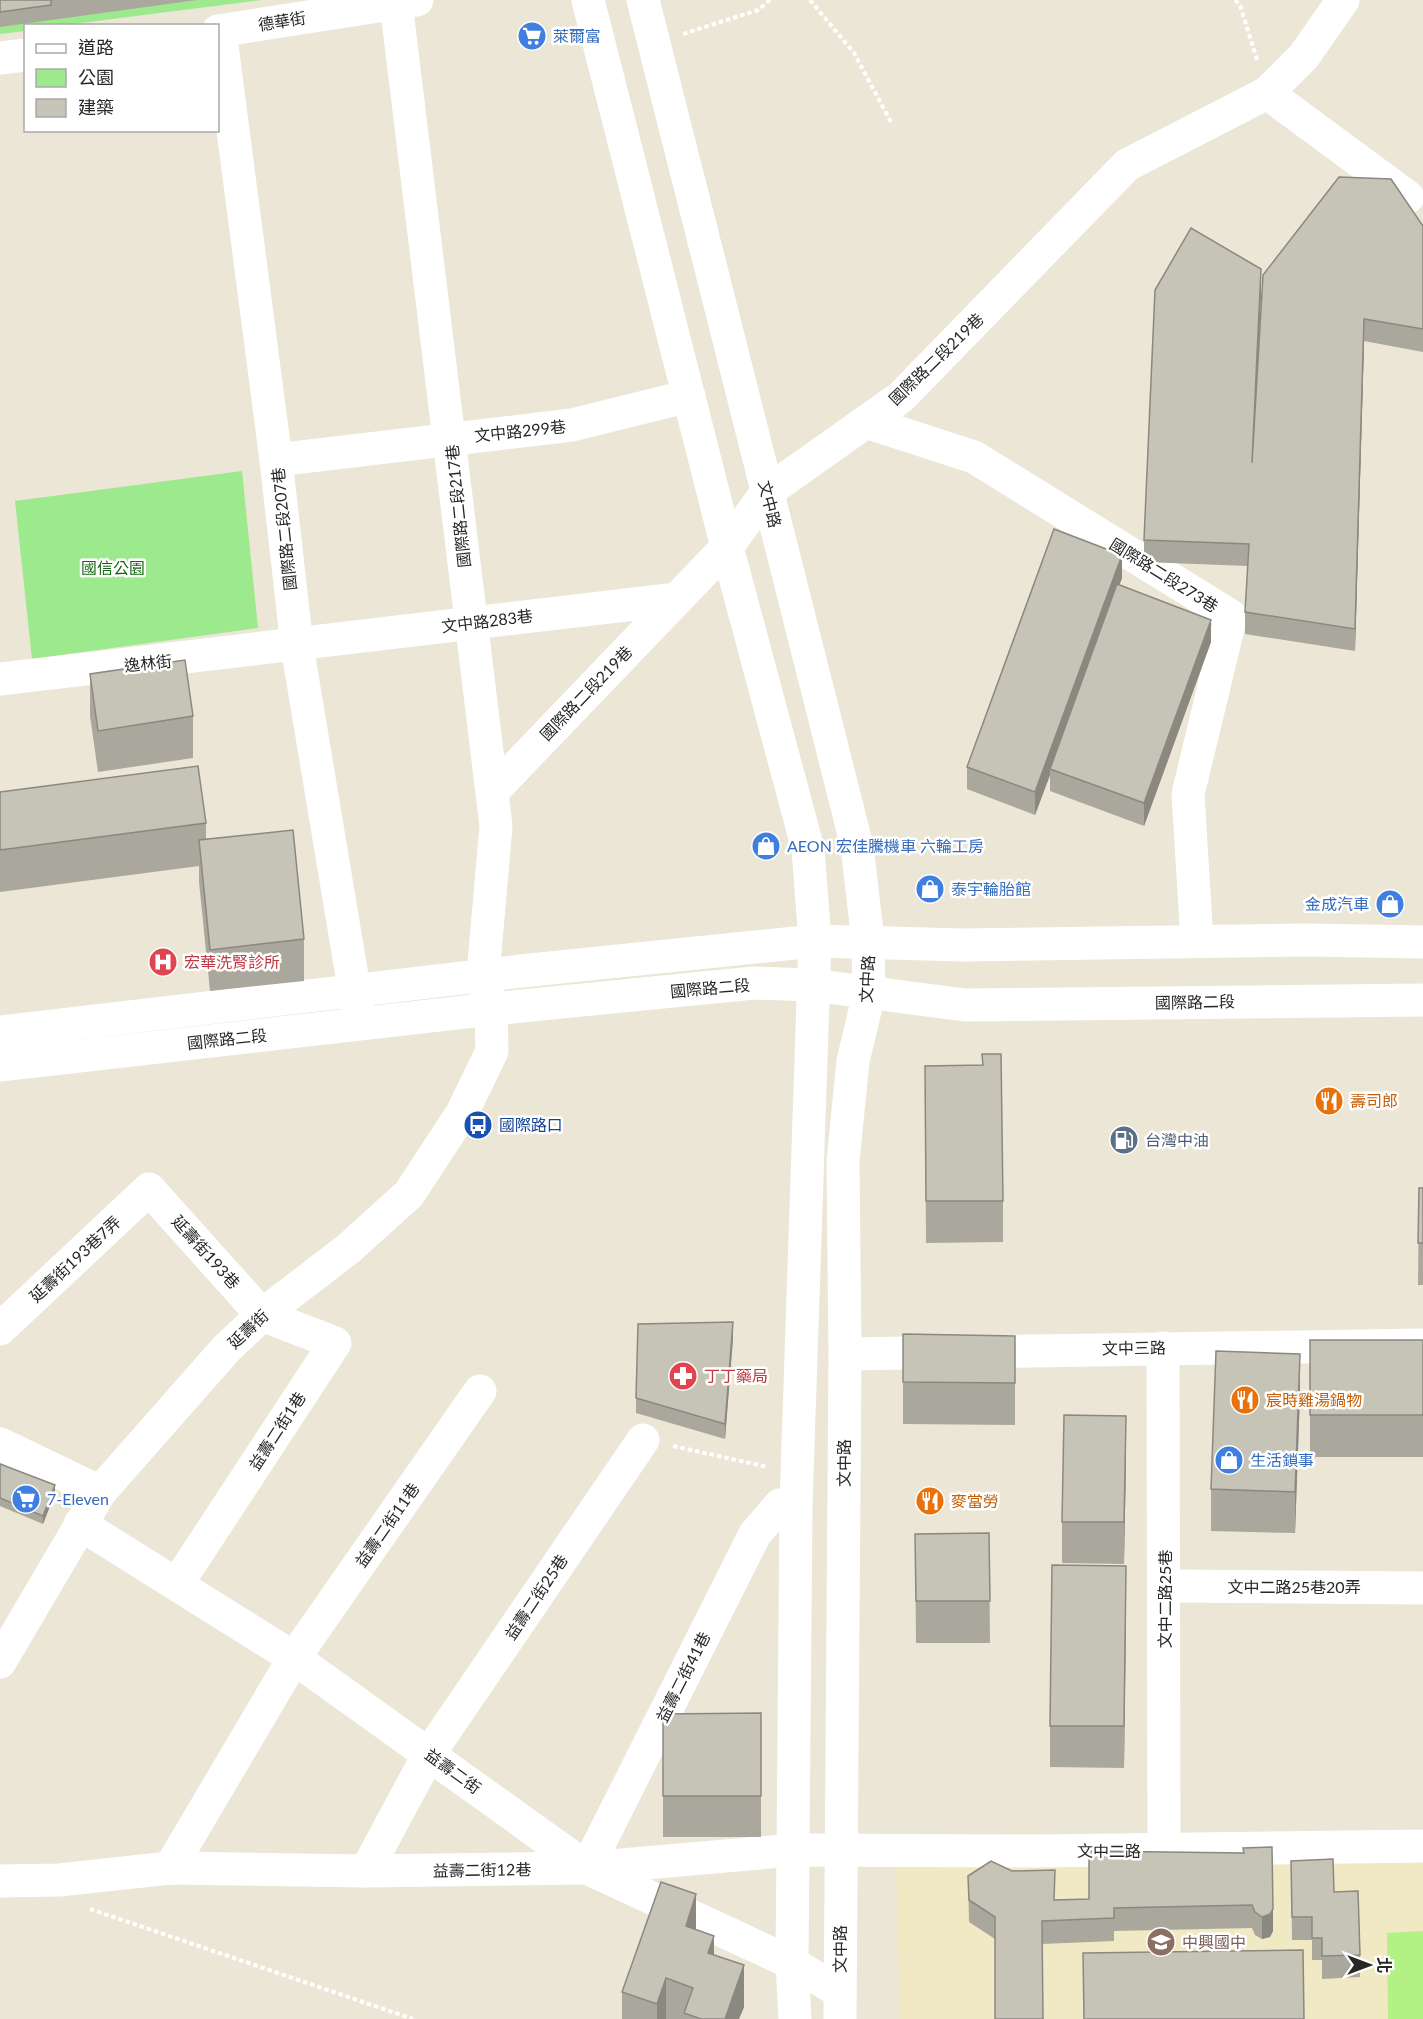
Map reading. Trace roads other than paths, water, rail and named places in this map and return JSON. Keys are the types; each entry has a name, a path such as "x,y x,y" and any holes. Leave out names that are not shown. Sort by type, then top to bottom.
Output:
{"street":[{"path":"588,0 727,547 808,849 815,941 797,1489 792,1963 795,2019"},
{"name":"文中路","path":"642,0 857,846 868,942 869,994 853,1061 843,1161 845,1354 840,2006"},
{"name":"國際路二段219巷","path":"492,792 727,547 767,492 901,397 1127,165 1267,93 1304,56 1343,0"},
{"name":"德華街","path":"219,31 407,1"},
{"name":"國際路二段217巷","path":"407,1 450,438 496,826 483,975 491,1009"},
{"name":"國際路二段207巷","path":"219,31 276,460 297,646 360,1024"},
{"path":"0,58 24,55"},
{"path":"1267,93 1408,197"},
{"name":"文中路299巷","path":"276,460 573,425 689,396"},
{"name":"國際路二段273巷","path":"866,422 974,457 1231,616 1188,794 1197,942"},
{"name":"文中路283巷","path":"297,646 677,599"},
{"name":"逸林街","path":"0,679 297,646"},
{"name":"國際路二段","path":"0,1032 483,975 815,941 963,945 1423,942"},
{"name":"國際路二段","path":"0,1065 491,1009 736,985 812,985 965,1005 1423,1000"},
{"name":"延壽街","path":"5,1645 100,1492 169,1411 262,1315 348,1249 409,1194 462,1113 492,1051 491,1009"},
{"name":"延壽街193巷","path":"149,1189 262,1315"},
{"name":"延壽街193巷7弄","path":"0,1329 149,1189"},
{"name":"益壽二街1巷","path":"177,1584 335,1343 262,1315"},
{"name":"文中三路","path":"845,1354 1423,1345"},
{"name":"文中二路25巷","path":"1163,1348 1164,1850"},
{"name":"益壽二街11巷","path":"294,1658 480,1391"},
{"name":"益壽二街25巷","path":"366,1871 429,1754 643,1440"},
{"path":"0,1444 100,1492"},
{"name":"益壽二街41巷","path":"588,1868 755,1534 797,1489"},
{"name":"益壽二街","path":"80,1524 294,1658 588,1868 792,1963 840,2006"},
{"name":"文中二路25巷20弄","path":"1165,1586 1423,1588"},
{"path":"170,1868 294,1658"},
{"name":"文中二路","path":"794,1850 1164,1850 1423,1846"},
{"name":"益壽二街12巷","path":"0,1881 60,1880 170,1868 366,1871 588,1868 794,1850"}],"place":[{"name":"萊爾富","path":"532,36"},
{"name":"AEON 宏佳騰機車 六輪工房","path":"766,846"},
{"name":"泰宇輪胎館","path":"930,889"},
{"name":"金成汽車","path":"1390,904"},
{"name":"宏華洗腎診所","path":"163,962"},
{"name":"壽司郎","path":"1329,1101"},
{"name":"國際路口","path":"478,1125"},
{"name":"台灣中油","path":"1124,1140"},
{"name":"丁丁藥局","path":"683,1376"},
{"name":"宸時雞湯鍋物","path":"1245,1400"},
{"name":"生活鎖事","path":"1229,1460"},
{"name":"7-Eleven","path":"26,1499"},
{"name":"麥當勞","path":"930,1501"},
{"name":"中興國中","path":"1161,1942"}],"park label":[{"name":"國信公園","path":"113,568"}]}
